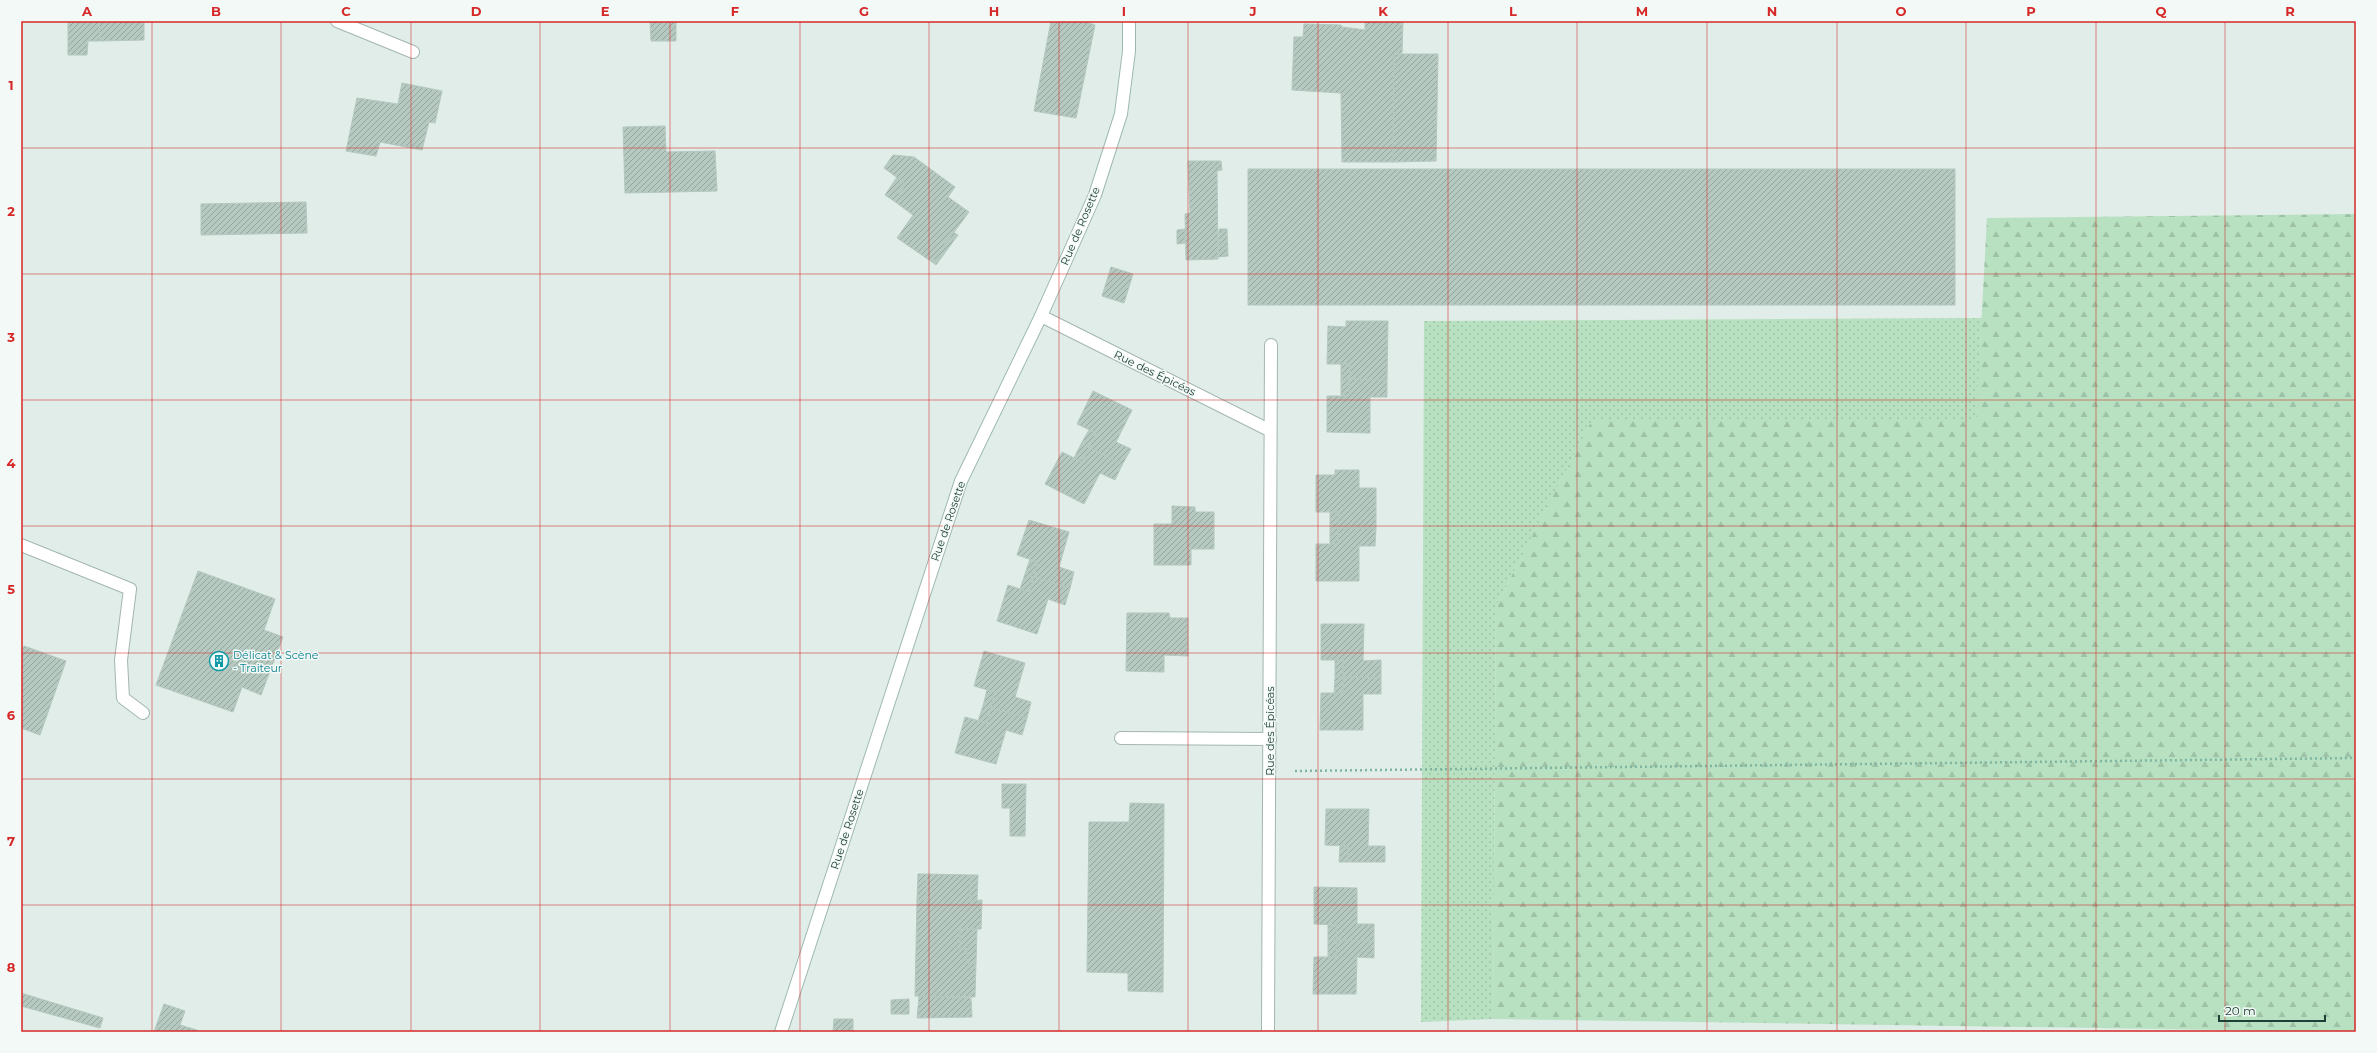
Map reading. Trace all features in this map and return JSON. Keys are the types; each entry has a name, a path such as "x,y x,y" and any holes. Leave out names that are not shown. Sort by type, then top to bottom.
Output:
{"street":[{"path":"337,21 413,52"},
{"name":"Rue de Rosette","path":"782,1032 960,481 1041,316 1095,195 1121,114 1128,51 1129,21"},
{"name":"Rue des Épicéas","path":"1041,316 1269,430"},
{"name":"Rue des Épicéas","path":"1268,1032 1270,771 1269,430 1271,346"},
{"path":"21,545 130,589 121,660 123,698 143,713"},
{"path":"1121,738 1270,739"}],"path":[{"path":"1270,771 2356,758"}],"green space":[{"path":"2356,214 2356,1032 1493,1019 1496,606 1592,420 1976,421 1987,218"},
{"path":"1982,318 1977,421 1592,421 1496,606 1493,1019 1421,1022 1424,321"}],"building":[{"path":"68,21 99,21 100,41 88,41 87,55 68,55"},
{"path":"99,21 144,21 144,40 100,41"},
{"path":"650,21 676,21 676,41 651,41"},
{"path":"1051,21 1082,21 1095,25 1076,118 1034,111"},
{"path":"1365,21 1403,21 1402,53 1394,54 1393,162 1342,162 1341,93 1292,90 1294,37 1303,37 1304,24 1341,25 1342,27 1365,30"},
{"path":"1394,54 1438,54 1436,161 1393,162"},
{"path":"402,83 442,91 435,123 429,122 422,150 380,142 376,156 346,151 357,98 398,104"},
{"path":"665,126 666,152 715,151 717,191 625,193 623,127"},
{"path":"893,155 914,157 955,187 948,197 969,212 932,262 897,238 913,215 894,201 906,184 884,168"},
{"path":"1188,161 1221,161 1222,170 1217,171 1218,259 1186,260 1185,214 1190,213"},
{"path":"1248,169 1955,169 1955,305 1248,305"},
{"path":"897,177 906,184 894,201 885,195"},
{"path":"306,202 307,233 201,235 201,204"},
{"path":"1185,229 1185,243 1177,244 1177,230"},
{"path":"1219,229 1227,229 1228,256 1218,257"},
{"path":"953,232 958,235 936,265 932,262"},
{"path":"1111,267 1133,274 1124,303 1102,296"},
{"path":"1346,321 1388,321 1387,380 1350,379 1350,364 1327,364 1328,326 1346,327"},
{"path":"1341,364 1350,364 1350,379 1341,380"},
{"path":"1350,379 1387,380 1387,397 1370,397 1370,433 1327,432 1327,396 1349,396"},
{"path":"1350,379 1349,396 1341,395 1341,380"},
{"path":"1093,391 1132,410 1116,442 1131,449 1122,465 1089,448 1096,433 1077,424"},
{"path":"1089,430 1096,433 1089,448 1081,444"},
{"path":"1081,444 1089,448 1082,462 1074,458"},
{"path":"1089,448 1122,465 1115,480 1100,473 1084,504 1045,484 1062,452 1082,462"},
{"path":"1335,470 1359,470 1359,488 1376,488 1376,528 1338,528 1339,512 1316,512 1316,475 1335,475"},
{"path":"1172,506 1195,507 1195,512 1214,512 1214,549 1191,549 1191,565 1154,565 1154,524 1172,524"},
{"path":"1330,512 1339,512 1338,528 1330,528"},
{"path":"1029,520 1069,532 1059,567 1074,572 1070,588 1034,577 1038,562 1017,555"},
{"path":"1330,528 1338,528 1338,544 1330,544"},
{"path":"1338,528 1376,528 1375,546 1359,546 1359,581 1316,581 1316,544 1338,544"},
{"path":"1030,559 1038,562 1034,577 1025,574"},
{"name":"Délicat & Scène - Traiteur","path":"198,571 275,599 264,630 283,637 261,695 242,687 233,712 156,685"},
{"path":"1025,574 1034,577 1029,592 1020,589"},
{"path":"1034,577 1070,588 1065,605 1048,599 1037,634 997,621 1008,585 1029,592"},
{"path":"1127,613 1169,613 1170,618 1188,618 1188,656 1164,655 1164,672 1126,671"},
{"path":"1321,624 1364,624 1363,661 1381,660 1381,678 1343,677 1343,660 1321,660"},
{"path":"24,646 66,661 40,735 21,728 21,653"},
{"path":"984,651 1025,663 1015,697 1031,702 1027,718 991,708 995,692 974,686"},
{"path":"1335,660 1343,660 1343,677 1335,677"},
{"path":"1335,677 1343,677 1343,693 1334,693"},
{"path":"1343,677 1381,678 1381,694 1363,694 1363,730 1320,730 1321,693 1343,693"},
{"path":"987,690 995,692 991,708 983,706"},
{"path":"983,706 991,708 987,723 978,721"},
{"path":"991,708 1027,718 1022,735 1006,730 996,764 955,753 965,717 987,723"},
{"path":"1002,784 1026,784 1025,836 1010,836 1010,808 1002,808"},
{"path":"1130,803 1164,804 1163,992 1128,991 1128,973 1087,972 1089,822 1129,822"},
{"path":"1326,809 1369,809 1368,846 1385,846 1385,862 1348,862 1348,846 1325,845"},
{"path":"1340,846 1348,846 1348,862 1339,862"},
{"path":"918,874 926,874 927,899 917,900"},
{"path":"926,874 971,875 970,901 982,900 981,929 960,929 960,949 967,949 966,963 976,963 975,997 915,996 917,900 927,899"},
{"path":"971,875 978,875 977,900 970,901"},
{"path":"1314,887 1357,888 1357,924 1374,924 1374,941 1337,940 1336,925 1314,924"},
{"path":"1328,925 1336,925 1337,940 1328,940"},
{"path":"960,929 977,929 976,963 966,963 967,949 960,949"},
{"path":"1328,940 1337,940 1336,957 1328,957"},
{"path":"1337,940 1374,941 1374,958 1357,957 1356,994 1313,994 1314,957 1336,957"},
{"path":"21,993 103,1018 100,1028 21,1006"},
{"path":"919,996 971,998 972,1017 917,1018"},
{"path":"909,999 909,1014 891,1014 891,1000"},
{"path":"164,1004 185,1011 180,1025 197,1030 196,1032 154,1032"},
{"path":"834,1019 853,1019 853,1032 833,1032"}],"place":[{"name":"Délicat & Scène - Traiteur","path":"219,661"}]}
